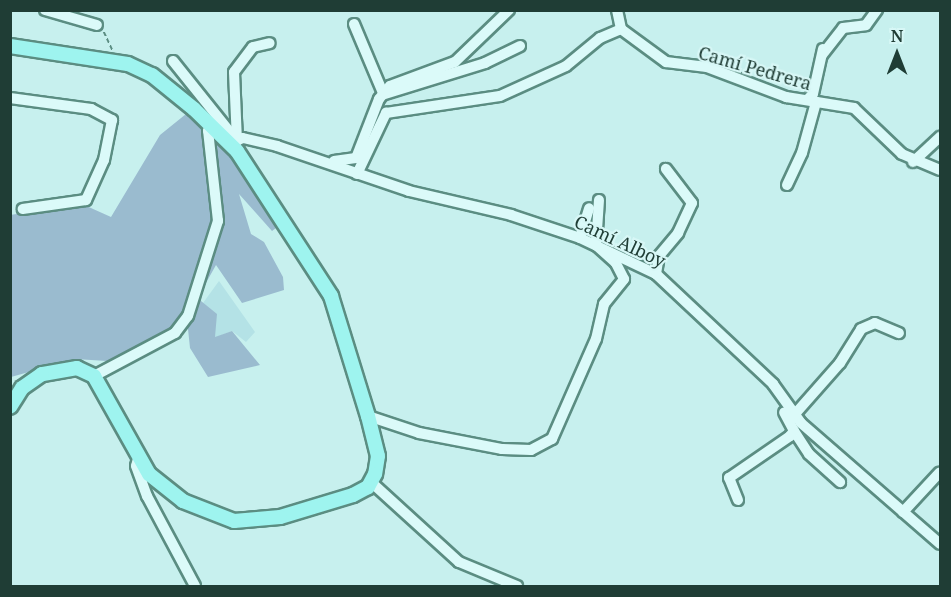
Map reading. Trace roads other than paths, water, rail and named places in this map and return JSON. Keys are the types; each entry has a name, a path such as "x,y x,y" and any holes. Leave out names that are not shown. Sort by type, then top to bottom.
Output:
{"main road":[{"path":"10,46 115,61 152,75 234,142 331,296 378,456 371,482 353,495 280,517 234,521 183,501 149,474 94,375 77,368 50,371 22,388 10,407"}],"street":[{"path":"45,10 97,25"},
{"path":"307,156 341,163 356,159 382,94 401,81 455,62 509,10"},
{"path":"357,174 386,113 500,96 566,66 600,38 621,29 617,10"},
{"path":"822,56 843,28 866,25 877,10"},
{"path":"354,24 382,94"},
{"name":"Camí Pedrera","path":"621,29 666,62 707,67 786,97 854,108 913,162 940,170"},
{"path":"787,185 802,153 813,94 831,29"},
{"path":"234,142 234,72 253,47 270,43"},
{"path":"382,94 486,63 520,46"},
{"path":"173,60 234,142"},
{"path":"10,98 91,109 112,120 104,160 86,200 23,209"},
{"path":"94,375 175,333 188,316 218,221 208,131 212,126"},
{"path":"913,162 940,137"},
{"name":"Camí Alboy","path":"234,142 243,138 307,156 357,174 580,238 656,274 759,370 795,414 940,544"},
{"path":"656,274 659,256 678,233 692,203 666,169"},
{"path":"368,416 419,433 502,449 531,450 552,439 567,412 596,339 604,304 624,279 616,263 596,245 599,200"},
{"path":"580,238 589,208"},
{"path":"795,414 840,363 861,329 875,323 899,333"},
{"path":"759,370 809,454 840,482"},
{"path":"738,500 729,484 732,474 794,431"},
{"path":"139,455 136,466 147,496 195,586"},
{"path":"903,512 940,472"},
{"path":"371,482 459,562 517,586"}]}
